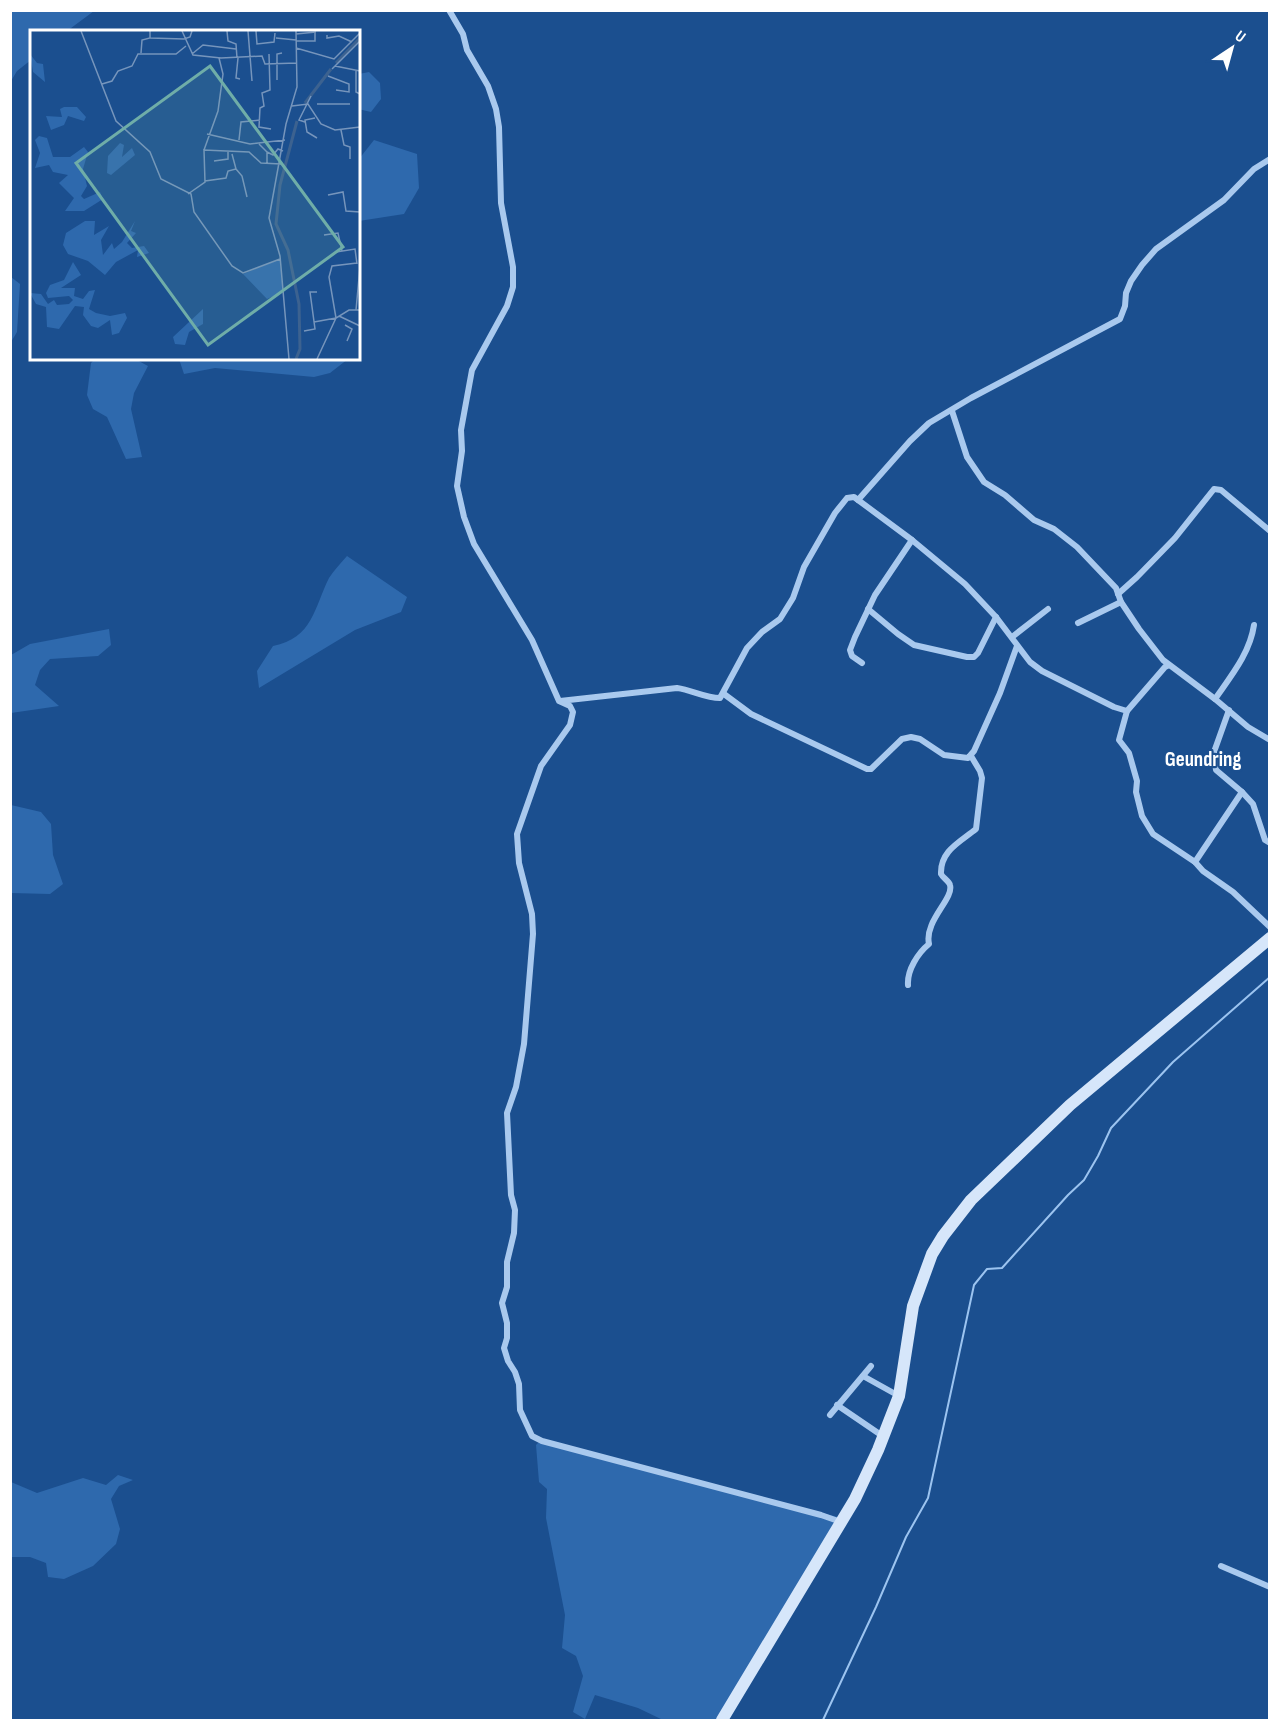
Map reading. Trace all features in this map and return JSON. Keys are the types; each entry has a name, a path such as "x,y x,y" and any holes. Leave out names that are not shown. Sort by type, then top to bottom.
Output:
{"street":[{"path":"449,10 463,34 467,50 488,86 496,109 499,127 501,203 513,267 513,287 507,306 472,370 461,430 462,451 457,486 464,517 474,544 532,640 559,701 570,706 573,712 570,725 541,766 517,834 519,863 532,914 533,934 524,1044 516,1087 507,1113 511,1195 515,1210 514,1233 507,1262 507,1287 502,1303 507,1323 504,1348 519,1384 520,1410 532,1436 542,1441 841,1522"},
{"path":"858,500 929,423 971,398 1120,319 1131,281 1156,249 1224,200 1254,169 1269,159"},
{"path":"952,411 967,458 984,482 1005,495 1034,520 1054,530 1077,547 1116,588 1121,602 1138,629 1169,665 1248,727 1269,740"},
{"path":"1118,594 1175,538 1214,489 1221,490 1269,531"},
{"path":"559,701 677,688 688,689 716,699 720,698 747,648 768,627 780,619 792,598 804,567 835,513 851,496 912,540 965,584 996,617 1030,662 1042,671 1114,707 1127,711"},
{"path":"862,663 852,656 850,650 883,581 912,540"},
{"path":"1078,623 1121,602"},
{"path":"868,609 914,645 967,657 974,657 978,653 996,617"},
{"path":"1012,637 1048,609"},
{"path":"1215,699 1248,648 1254,625"},
{"path":"724,694 751,714 867,769 871,769 902,739 911,737 944,754 968,758 971,756 1000,693 1017,646"},
{"path":"1169,665 1127,711 1119,740 1129,753 1137,781 1136,792 1142,816 1154,834 1195,862 1246,903 1269,927"},
{"path":"1229,710 1214,752 1216,770 1253,804 1265,840 1269,843"},
{"path":"908,985 908,979 917,958 929,944 927,936 929,928 950,890 949,882 941,874 944,858 950,848 976,829 982,778 971,756"},
{"path":"1195,862 1242,792"},
{"path":"722,1720 855,1499 884,1437 899,1396 913,1306 932,1254 958,1215 1070,1105 1269,938"},
{"path":"830,1415 871,1366"},
{"path":"863,1376 899,1396"},
{"path":"837,1405 884,1437"},
{"path":"1221,1566 1269,1587"}],"shaded area":[{"path":"11,10 94,10 68,30 30,30 30,61 17,71 11,81"},
{"path":"369,72 380,83 381,99 371,112 360,109 360,74"},
{"path":"374,140 417,154 419,188 404,214 360,221 360,158"},
{"path":"11,277 20,284 17,332 11,342"},
{"path":"94,360 137,360 148,366 134,393 131,409 142,457 126,459 107,417 93,409 87,395 91,363"},
{"path":"179,360 347,360 330,373 314,377 215,368 184,374"},
{"path":"347,556 407,597 401,612 355,630 259,688 257,671 273,646 297,636 304,629 315,611 329,578"},
{"path":"109,629 111,645 98,656 50,659 40,670 35,685 59,706 11,713 11,655 30,644"},
{"path":"11,805 41,812 51,824 53,855 63,884 50,894 11,893"},
{"path":"540,1441 842,1518 719,1720 663,1720 638,1708 595,1695 585,1719 573,1712 583,1676 576,1656 562,1648 565,1615 546,1518 547,1489 539,1482 536,1445"},
{"path":"118,1475 133,1480 119,1486 111,1499 120,1529 116,1544 93,1566 64,1579 48,1577 46,1563 30,1557 11,1557 11,1482 37,1493 83,1478 106,1485"}],"waterway":[{"path":"823,1720 906,1537 928,1498 974,1285 987,1269 1002,1268 1084,1180 1111,1128 1173,1062 1270,977"}],"district":[{"name":"Geundring","path":"1203,759"}]}
